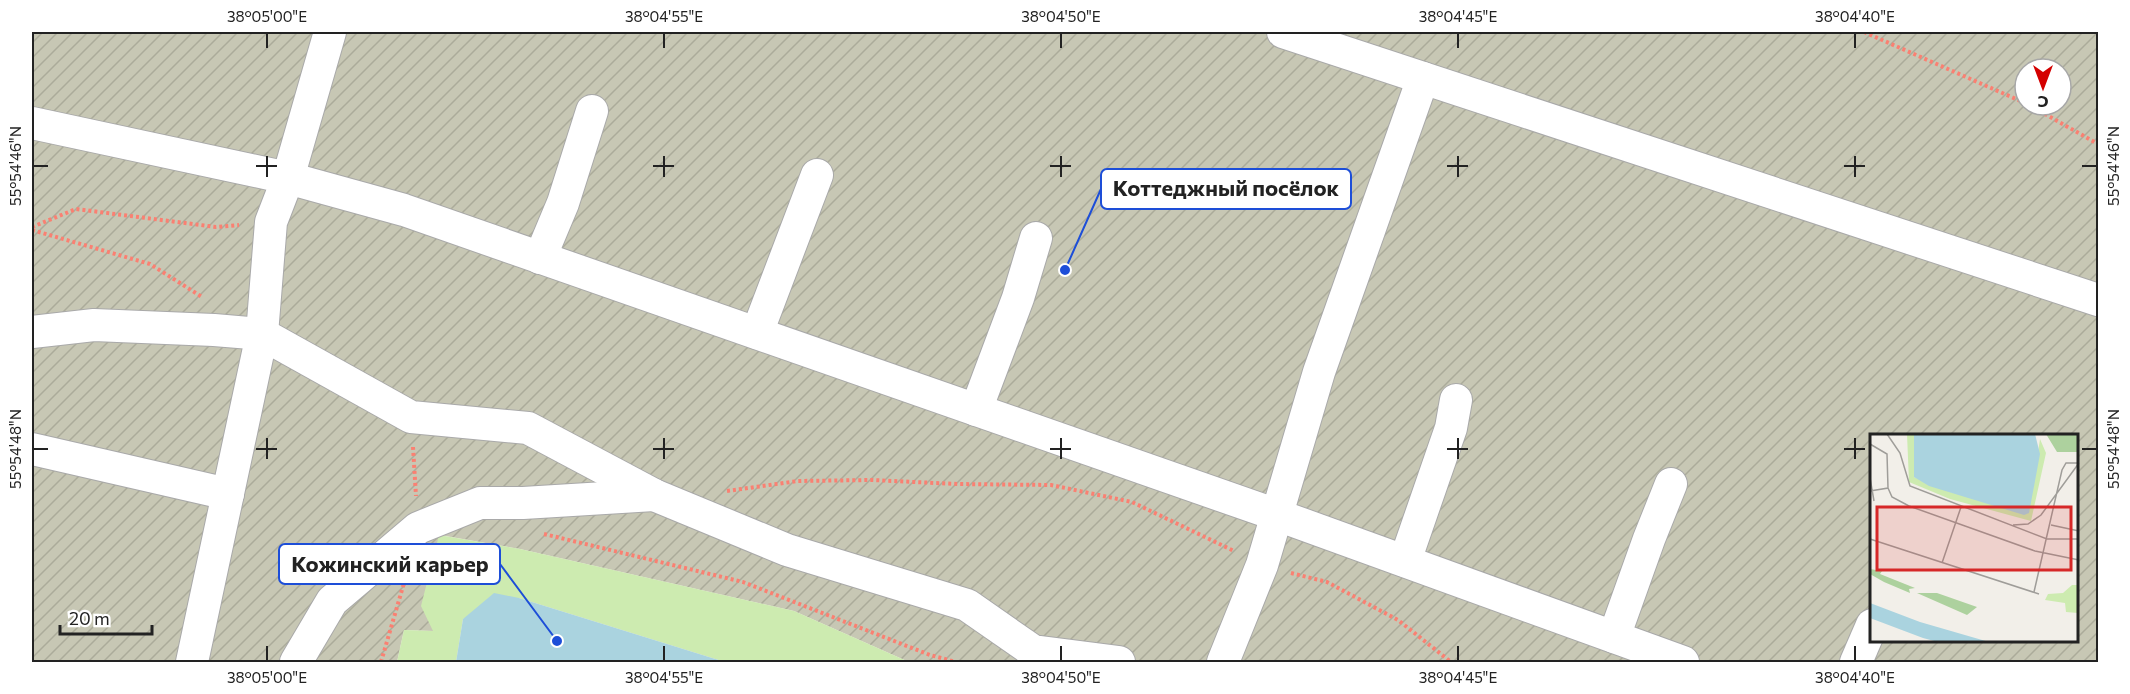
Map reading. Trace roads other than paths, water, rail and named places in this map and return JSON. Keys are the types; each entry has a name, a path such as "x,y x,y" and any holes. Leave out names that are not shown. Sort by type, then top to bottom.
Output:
{"lane":[{"path":"192,663 262,334 270,222 288,178 330,32"},
{"path":"1283,32 2098,300"},
{"path":"1223,663 1262,565 1319,372 1423,78"},
{"path":"540,258 563,203 592,111"},
{"path":"32,123 288,178 404,210 1277,515 1683,663"},
{"path":"757,333 817,175"},
{"path":"976,410 1018,298 1036,238"},
{"path":"32,332 94,326 262,334 411,417 528,428 654,495 787,550 967,605 1033,651 1119,663"},
{"path":"1405,561 1451,428 1456,400"},
{"path":"32,449 228,494"},
{"path":"1614,638 1671,484"},
{"path":"296,663 332,601 418,528 480,503 523,503 654,495"},
{"path":"1856,663 1870,630"}],"water":[{"path":"494,593 519,598 725,662 456,662 463,619"}],"place":[{"name":"Коттеджный посёлок","path":"1065,270"},
{"name":"Кожинский карьер","path":"557,641"}]}
